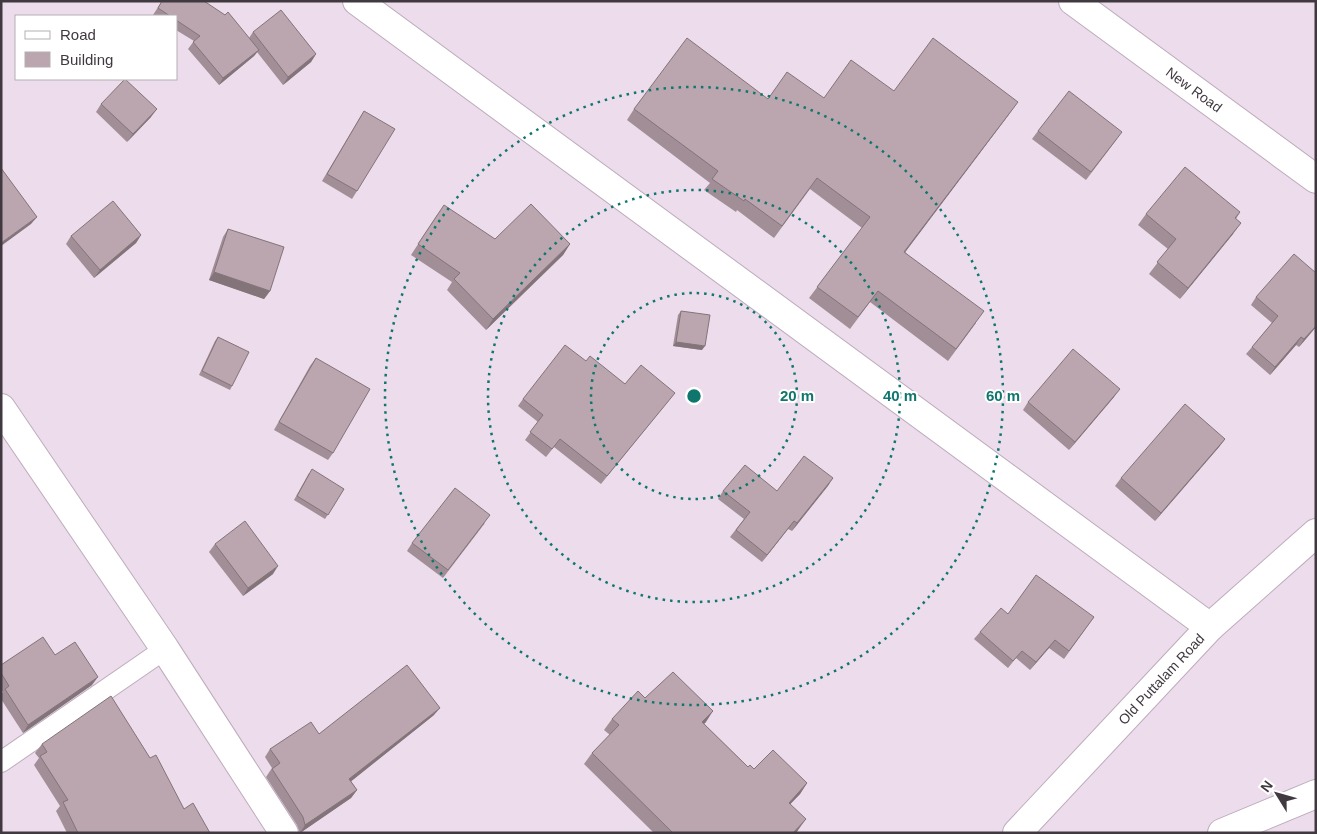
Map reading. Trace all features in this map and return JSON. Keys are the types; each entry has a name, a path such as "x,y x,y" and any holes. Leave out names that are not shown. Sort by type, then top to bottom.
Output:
{"street":[{"path":"357,1 1210,628"},
{"name":"New Road","path":"1072,1 1316,179"},
{"path":"1,408 165,649 284,833"},
{"name":"Old Puttalam Road","path":"1016,833 1210,628 1316,533"},
{"path":"1222,833 1316,794"}],"lane":[{"path":"1,762 165,649"}],"building":[{"path":"162,1 204,1 225,15 228,12 259,50 223,78 193,42 200,36 178,21 178,15 168,15 158,8"},
{"path":"281,10 316,54 288,77 253,32"},
{"path":"687,38 768,99 787,72 824,98 851,60 894,91 933,38 1018,102 904,252 984,311 956,349 878,291 858,317 817,287 870,217 817,178 782,226 745,199 744,201 712,179 718,171 634,109"},
{"path":"126,80 157,109 133,134 101,104"},
{"path":"1069,91 1122,132 1091,172 1038,131"},
{"path":"364,111 395,129 357,191 327,174"},
{"path":"1185,167 1240,212 1235,218 1241,223 1188,288 1157,262 1176,239 1146,214"},
{"path":"1,168 37,217 1,243"},
{"path":"113,201 141,235 100,270 71,236"},
{"path":"531,204 570,244 493,319 454,279 460,273 418,244 444,205 495,239"},
{"path":"228,229 284,247 270,291 214,272"},
{"path":"1294,254 1316,273 1316,326 1304,339 1301,337 1275,367 1252,347 1278,316 1256,297"},
{"path":"681,311 710,315 705,346 676,342"},
{"path":"218,337 249,352 232,386 202,371"},
{"path":"565,345 586,361 590,356 625,384 641,365 675,393 607,476 560,439 552,449 530,432 543,415 523,399"},
{"path":"1073,349 1120,389 1075,442 1028,402"},
{"path":"316,358 370,389 333,453 279,422"},
{"path":"1185,404 1225,439 1161,513 1121,478"},
{"path":"804,456 833,478 797,523 794,521 767,555 736,530 750,512 723,491 745,465 777,491"},
{"path":"312,469 344,489 328,515 297,496"},
{"path":"455,488 490,515 448,570 412,543"},
{"path":"245,521 278,566 248,588 215,544"},
{"path":"1036,575 1094,617 1069,651 1055,640 1036,662 1022,651 1013,661 980,632 1001,608 1008,614"},
{"path":"43,637 55,655 75,642 98,677 28,725 5,689 9,686 1,673 1,665"},
{"path":"407,665 440,708 349,779 357,790 305,825 303,817 272,769 280,763 270,749 311,722 319,734"},
{"path":"673,672 713,711 702,722 748,767 750,765 754,769 773,750 807,783 789,803 806,819 793,833 673,833 592,753 619,725 612,719 638,691 645,698"},
{"path":"111,696 150,758 156,755 184,809 193,803 210,833 78,833 63,802 68,800 40,756 47,752 42,744"}]}
